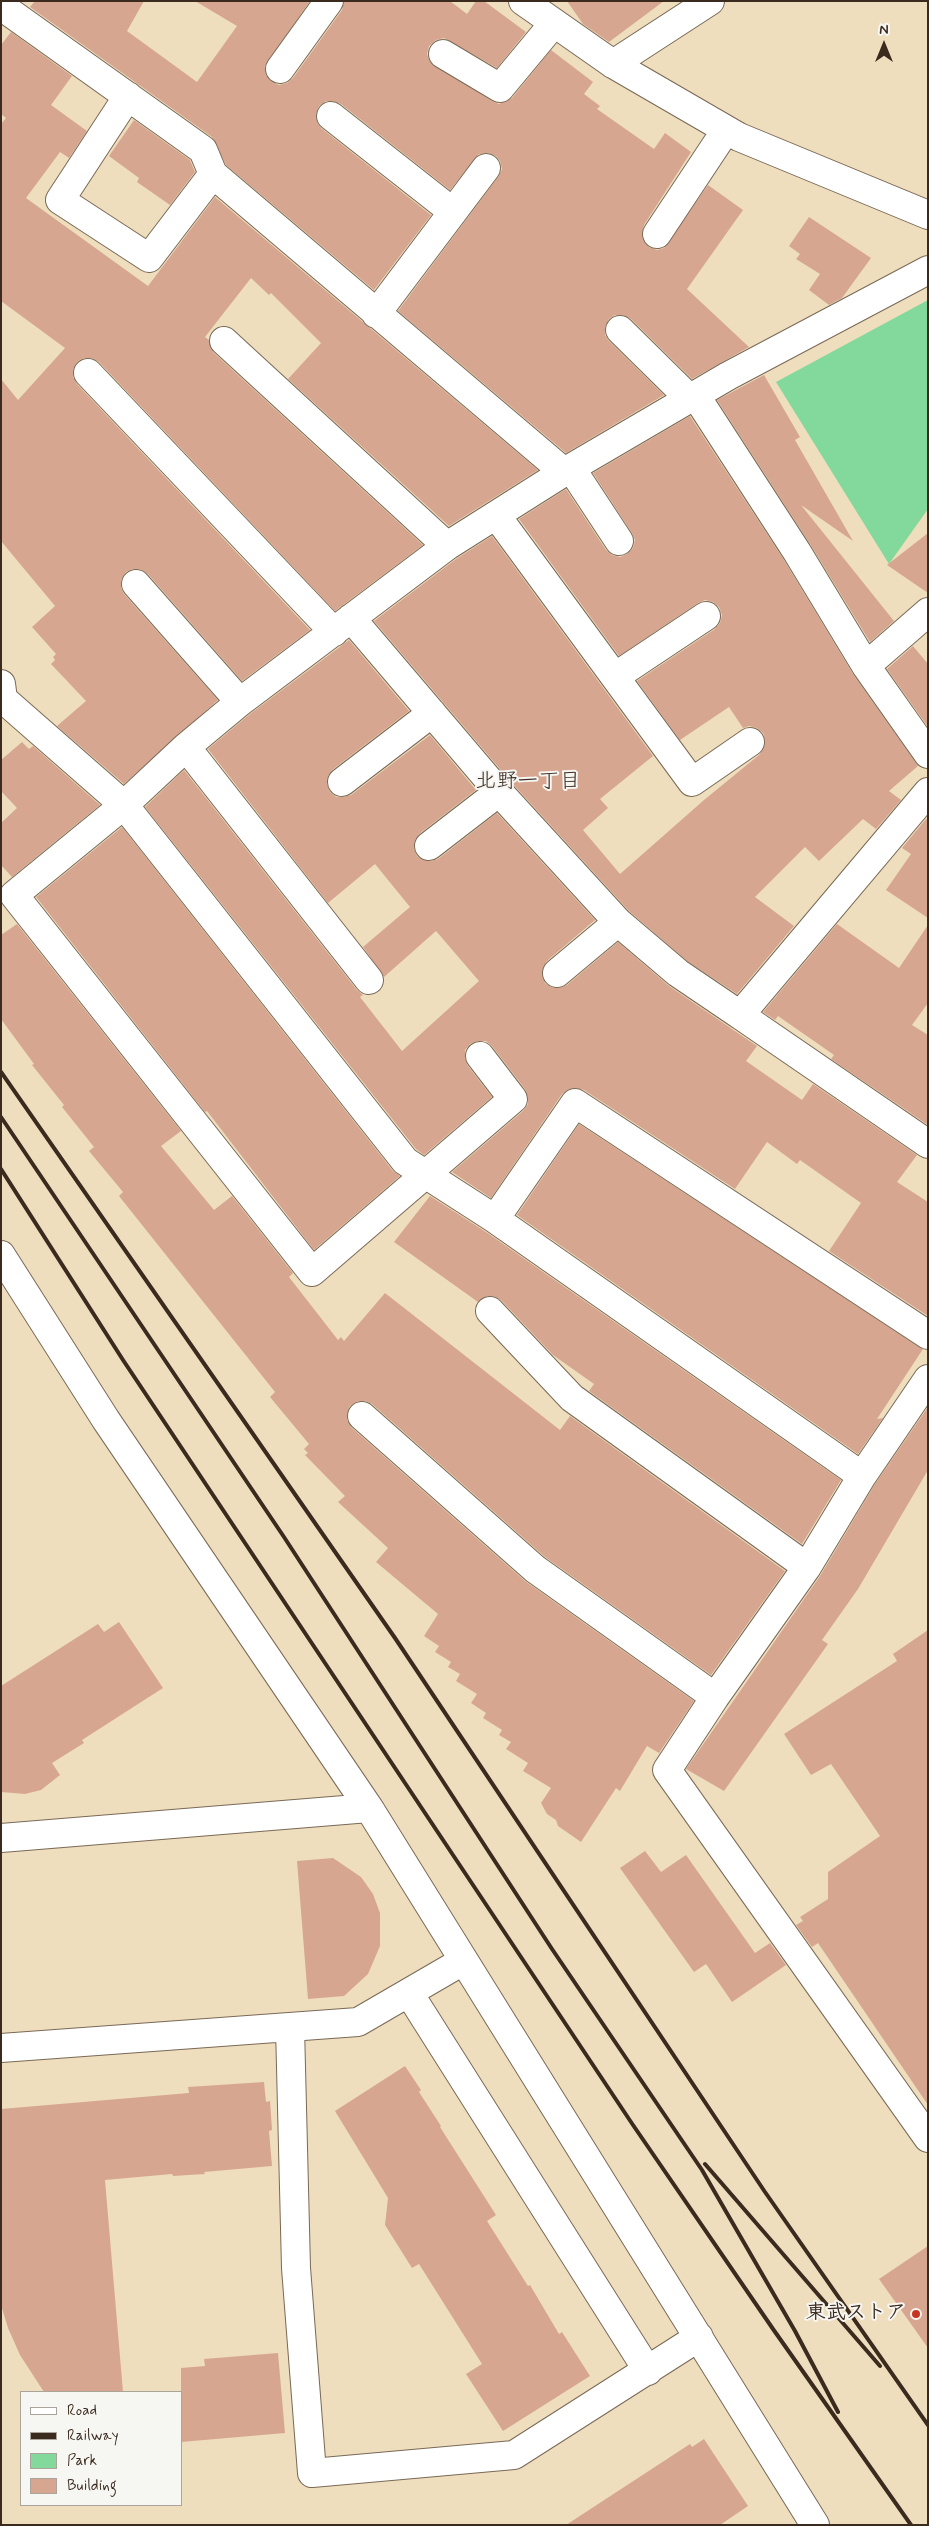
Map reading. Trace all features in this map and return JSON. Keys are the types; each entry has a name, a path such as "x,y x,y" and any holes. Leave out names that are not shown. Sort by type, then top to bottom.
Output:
{"street":[{"path":"280,69 329,1"},
{"path":"523,1 613,64 726,130 928,215"},
{"path":"613,64 710,1"},
{"path":"1,6 203,150 213,174 376,314 568,470 619,541"},
{"path":"443,54 500,88 554,23"},
{"path":"128,96 60,200 149,258 213,174"},
{"path":"331,116 453,212"},
{"path":"657,234 726,130"},
{"path":"376,314 486,168"},
{"path":"480,1056 513,1099 312,1272 7,899 124,805 186,747 240,702 447,546 568,470 728,376 928,270"},
{"path":"620,330 693,397 797,552 866,666 928,754"},
{"path":"224,341 447,546"},
{"path":"88,373 432,713 499,792 618,922 678,973 928,1144"},
{"path":"496,515 692,782 750,742"},
{"path":"136,584 240,702"},
{"path":"866,666 928,612"},
{"path":"616,676 706,616"},
{"path":"1,684 3,698 124,805 405,1161 495,1219 862,1476"},
{"path":"342,782 432,713"},
{"path":"186,747 369,980"},
{"path":"429,846 499,792"},
{"path":"740,1015 928,792"},
{"path":"557,973 618,922"},
{"path":"495,1219 575,1103 928,1335"},
{"path":"1,1255 106,1420 369,1808 815,2525"},
{"path":"490,1311 572,1398 807,1567"},
{"path":"927,1380 862,1476 807,1567 715,1696 667,1770 928,2138"},
{"path":"362,1416 535,1569 715,1696"},
{"path":"1,1838 369,1808"},
{"path":"1,2048 358,2022 463,1961"},
{"path":"409,1993 648,2371"},
{"path":"290,2026 296,2268 312,2473 514,2455 699,2338"}],"green space":[{"path":"928,300 928,509 889,564 776,382"}],"building":[{"path":"35,1 144,1 127,31 197,82 237,26 195,1 310,1 265,67 266,75 271,81 279,85 287,83 293,78 342,10 344,1 450,1 467,14 476,1 484,1 526,32 497,68 444,38 436,40 429,46 427,54 430,62 499,104 512,98 551,50 593,82 584,94 600,106 597,109 654,149 665,133 691,152 644,225 643,240 649,247 657,250 664,248 708,185 743,210 687,289 749,347 692,379 631,319 623,315 615,315 609,319 605,327 605,335 664,395 566,453 398,311 498,177 502,169 500,161 496,156 488,153 479,154 450,190 341,104 326,101 319,106 316,114 317,122 321,128 431,215 374,290 226,165 212,137 30,7"},
{"path":"567,1 664,1 609,42 583,24"},
{"path":"11,32 72,76 51,105 87,131 69,158 60,152 26,198 148,286 215,197 538,470 449,526 288,379 321,343 271,293 269,295 251,278 205,337 209,340 213,352 423,545 335,611 99,362 92,358 84,358 78,361 73,369 73,377 77,384 310,630 242,681 148,574 140,569 132,569 126,572 121,580 121,588 124,594 218,700 124,784 57,726 86,701 51,664 55,660 53,657 56,654 32,627 55,606 1,541 1,379 18,400 65,348 1,301 1,124 6,118 1,114 1,45"},
{"path":"134,120 190,160 195,172 170,205 137,182 139,178 109,156"},
{"path":"809,217 871,258 842,298 829,305 809,290 820,274 796,259 800,254 789,246"},
{"path":"764,375 800,437 795,440 853,541 801,505 894,621 870,642 810,544 717,400"},
{"path":"690,416 784,560 853,674 918,766 889,791 901,800 876,829 863,819 819,861 805,847 755,897 794,926 737,994 687,961 629,911 511,782 374,621 456,559 492,536 653,756 600,799 608,808 583,830 620,874 704,800 759,755 764,748 765,740 763,733 757,728 749,726 743,728 729,707 680,740 637,681 715,629 720,623 722,615 719,607 713,602 705,600 698,603 619,656 519,519 566,489 606,550 612,555 620,557 627,554 633,548 635,540 593,473"},
{"path":"928,533 928,593 887,565"},
{"path":"349,640 409,711 332,770 328,776 327,784 330,792 336,797 351,795 430,735 476,790 419,834 415,840 414,848 417,856 423,860 431,861 438,859 497,813 595,920 547,961 543,967 542,975 545,983 551,987 559,988 567,985 618,942 669,986 757,1046 746,1061 802,1100 813,1084 917,1155 897,1182 928,1202 928,1316 829,1251 861,1203 800,1160 797,1164 767,1142 735,1189 584,1090 569,1089 562,1094 491,1198 452,1172 523,1111 528,1104 528,1097 525,1089 492,1046 486,1041 477,1041 470,1044 465,1050 465,1058 468,1066 492,1097 424,1155 416,1149 145,807 184,770 357,990 363,995 360,997 402,1051 479,981 436,931 384,977 363,947 410,907 375,864 328,903 208,749 250,714"},
{"path":"913,646 928,664 928,727 887,669"},
{"path":"22,742 29,749 33,746 100,805 12,877 1,865 1,823 17,808 1,791 1,760"},
{"path":"926,819 928,820 928,918 886,890 911,854 902,848"},
{"path":"122,827 393,1171 400,1176 314,1250 207,1111 205,1112 36,897"},
{"path":"17,924 181,1131 161,1146 214,1210 232,1196 293,1273 289,1277 338,1340 341,1337 344,1341 385,1293 560,1430 570,1416 785,1571 711,1675 545,1557 372,1404 366,1401 358,1401 350,1406 347,1420 352,1428 525,1581 694,1701 659,1753 647,1746 620,1791 616,1788 581,1842 558,1826 556,1820 547,1814 541,1803 551,1788 523,1771 528,1763 506,1749 511,1742 499,1735 502,1730 483,1718 486,1713 471,1703 477,1694 456,1681 460,1674 448,1667 451,1662 435,1652 439,1646 424,1636 438,1614 376,1562 388,1548 338,1502 345,1496 305,1455 308,1453 304,1449 309,1444 270,1397 275,1392 119,1196 123,1192 89,1151 94,1147 62,1107 64,1105 32,1065 34,1064 1,1019 1,935"},
{"path":"837,924 899,968 928,925 928,1003 912,1025 928,1035 928,1125 831,1059 834,1055 778,1016 775,1020 763,1012"},
{"path":"579,1124 923,1349 877,1419 883,1418 858,1454 517,1215"},
{"path":"430,1196 486,1232 841,1480 802,1544 589,1391 594,1384 553,1355 501,1300 494,1296 487,1296 478,1302 394,1242"},
{"path":"928,1407 928,1470 858,1589 822,1640 828,1644 724,1791 686,1769 820,1576 875,1484"},
{"path":"119,1622 163,1688 82,1740 84,1743 52,1763 60,1775 41,1790 25,1794 1,1792 1,1686 98,1624 104,1632"},
{"path":"928,1630 928,2105 818,1943 812,1947 796,1925 803,1921 800,1917 828,1899 828,1872 880,1836 831,1764 811,1775 784,1734 897,1661 893,1654"},
{"path":"645,1851 661,1872 686,1855 755,1953 770,1943 786,1965 732,2002 706,1964 694,1972 620,1868"},
{"path":"333,1858 361,1877 373,1894 380,1913 380,1946 368,1974 344,1996 308,1999 297,1861"},
{"path":"405,2066 421,2090 419,2092 440,2127 496,2215 487,2221 528,2286 530,2285 559,2334 562,2332 590,2376 503,2431 466,2374 482,2364 419,2264 412,2268 385,2225 388,2198 335,2111"},
{"path":"264,2082 266,2102 270,2101 272,2130 269,2131 272,2166 204,2172 205,2174 173,2176 172,2174 105,2180 123,2391 43,2391 20,2355 8,2328 1,2305 1,2109 189,2093 188,2087"},
{"name":"東武ストア","path":"928,2246 928,2348 879,2279"},
{"path":"278,2353 285,2433 182,2442 181,2368 205,2366 204,2359"},
{"path":"704,2439 748,2506 720,2525 566,2525 690,2444 692,2447"}],"railway":[{"path":"1,1072 395,1638 765,2192 928,2425"},
{"path":"1,1117 284,1537 552,1949 702,2170 795,2331 838,2412"},
{"path":"1,1169 123,1360 633,2125 911,2525"},
{"path":"705,2164 880,2366"}],"place":[{"name":"東武ストア","path":"916,2314"}],"district":[{"name":"北野一丁目","path":"528,783"}]}
